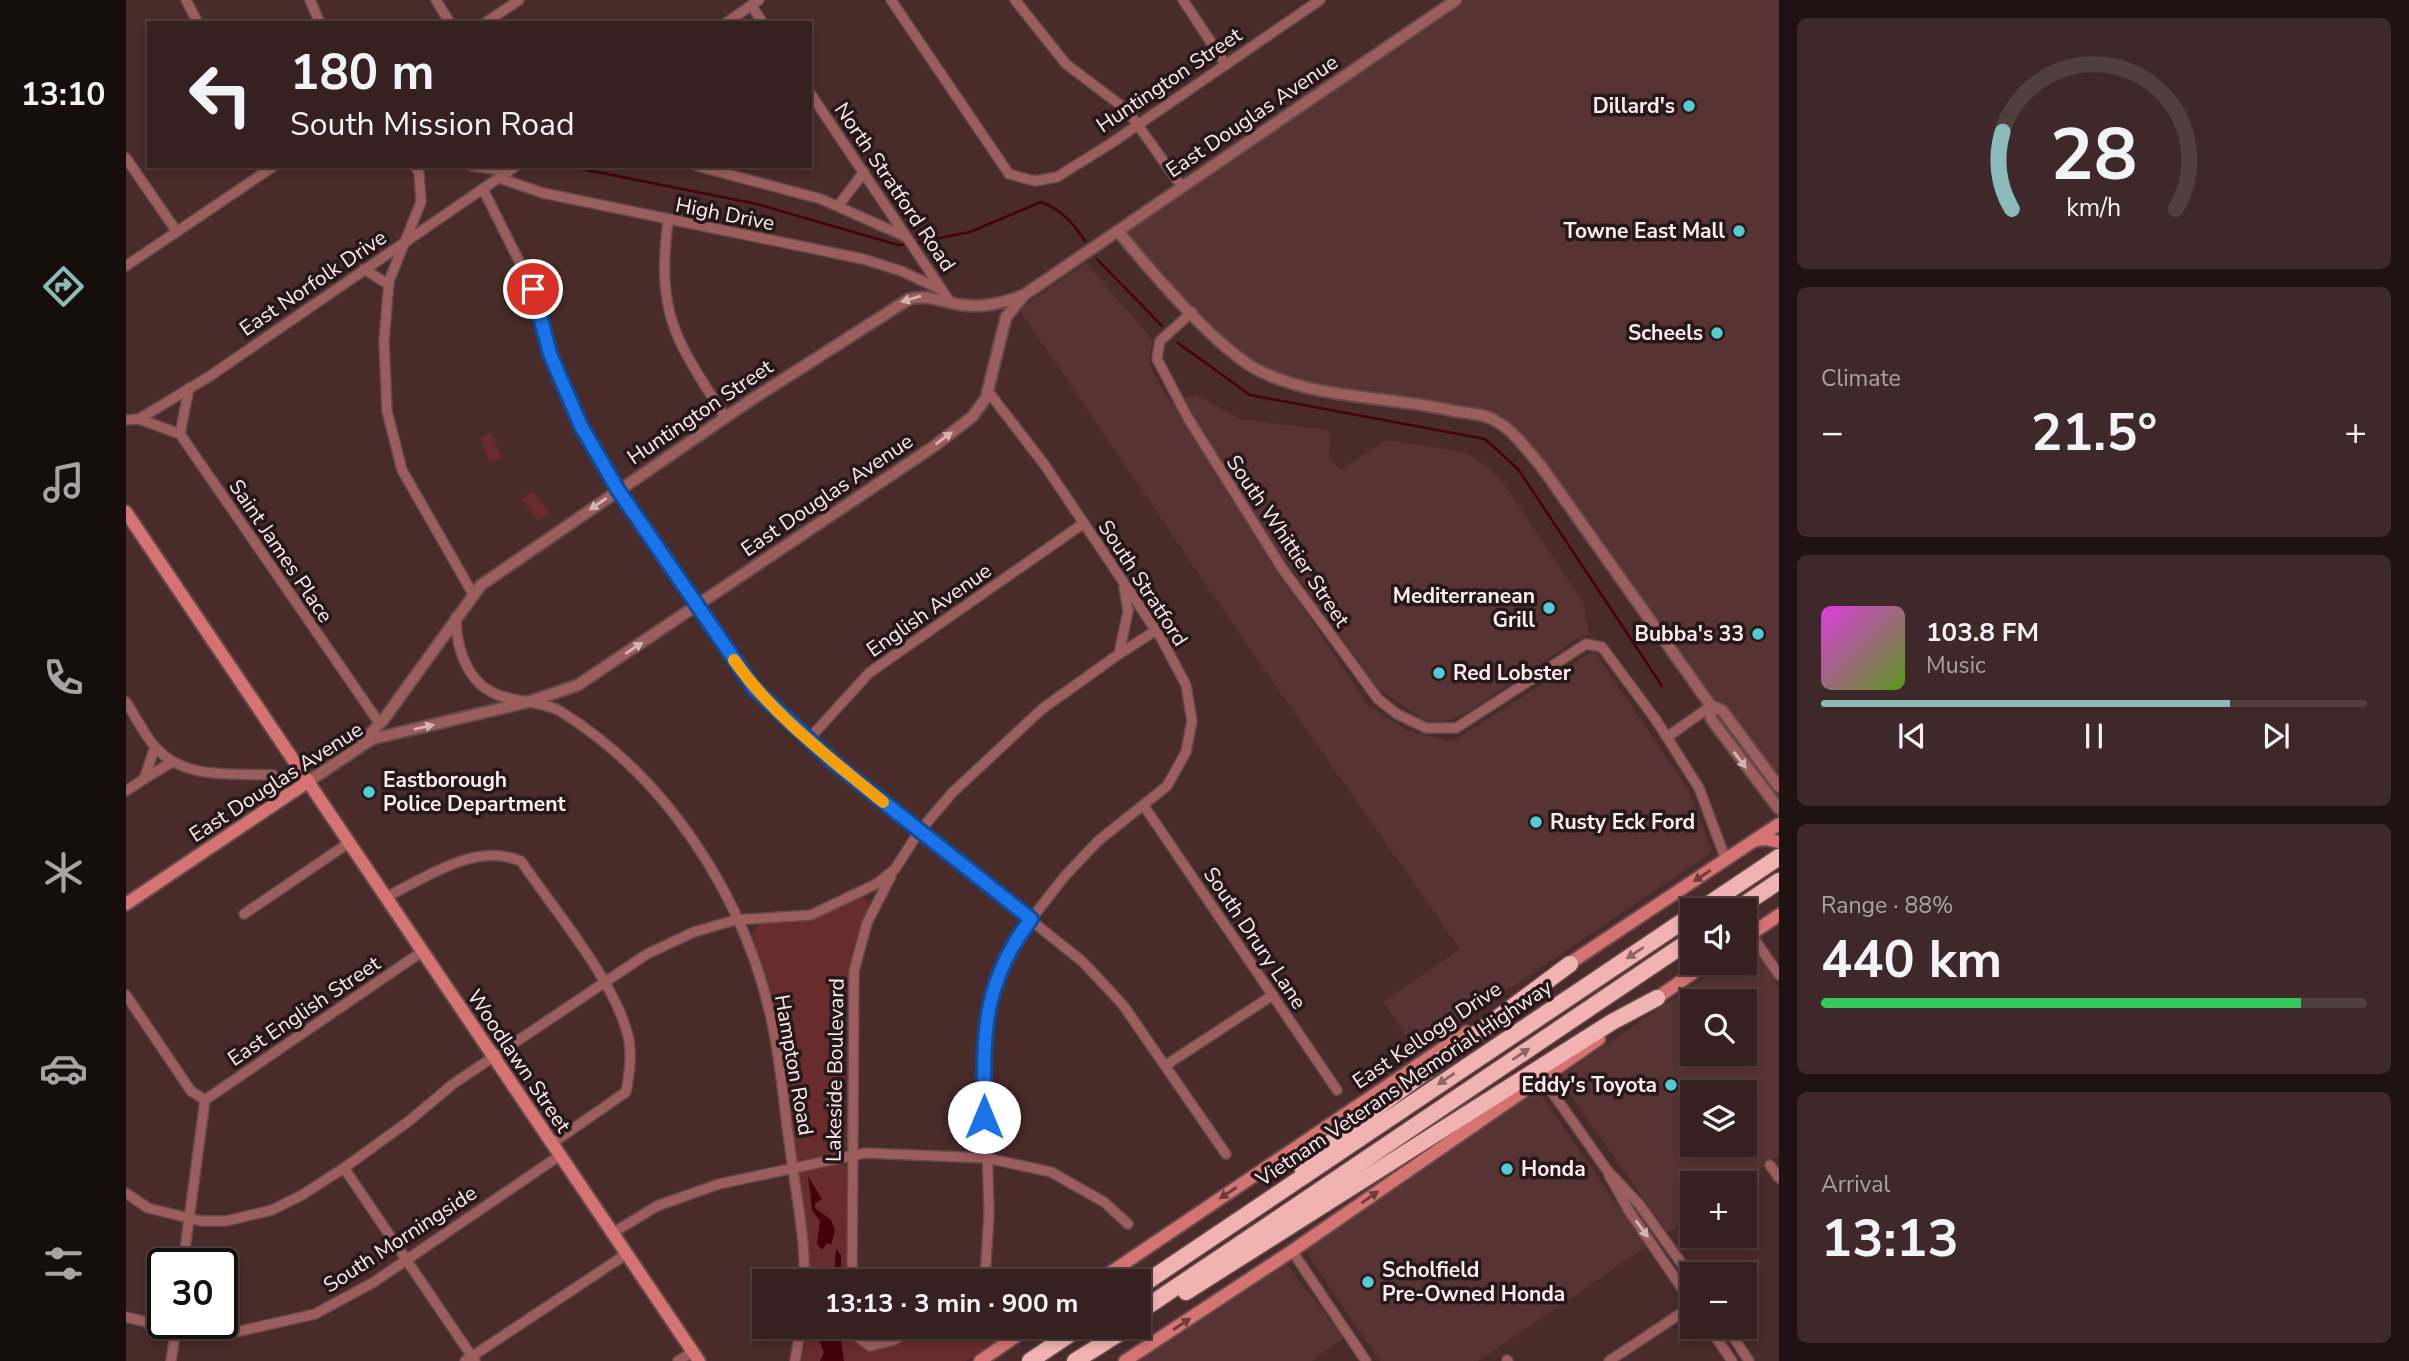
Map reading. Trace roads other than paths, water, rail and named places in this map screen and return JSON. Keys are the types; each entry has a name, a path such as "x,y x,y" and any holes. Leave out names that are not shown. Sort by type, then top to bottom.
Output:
{"highway":[{"path":"1718,898 1775,860"},
{"path":"1754,898 1779,881"},
{"name":"Vietnam Veterans Memorial Highway","path":"1151,1278 1680,923"},
{"name":"Vietnam Veterans Memorial Highway","path":"1151,1304 1680,947"},
{"path":"1151,1277 1570,964"},
{"path":"1151,1313 1612,1022 1657,998"},
{"path":"1030,1361 1063,1339"},
{"path":"1067,1361 1098,1339"},
{"path":"1075,1361 1110,1339"}],"main road":[{"name":"Woodlawn Street","path":"126,512 695,1356"},
{"name":"East Douglas Avenue","path":"126,904 309,781"},
{"name":"East Kellogg Drive","path":"1116,1269 1779,824"},
{"path":"1754,841 1766,839 1779,842"},
{"path":"1757,930 1779,915"},
{"path":"1125,1361 1292,1251 1690,975"},
{"path":"980,1361 1012,1339"}],"street":[{"path":"186,0 197,21"},
{"path":"310,0 319,21"},
{"path":"436,0 449,21"},
{"path":"488,21 519,0"},
{"name":"Huntington Street","path":"891,0 1009,174 1035,181 1057,177 1138,125 1318,1"},
{"path":"1015,0 1066,64 1127,110 1182,187"},
{"path":"1183,0 1226,65"},
{"name":"East Douglas Avenue","path":"309,781 372,739 528,702 578,685 933,447 972,416 986,398 1006,317 1024,295 1452,1"},
{"path":"729,21 755,3 762,21"},
{"name":"North Stratford Road","path":"812,96 950,302"},
{"path":"126,158 177,232"},
{"path":"126,266 271,168"},
{"path":"416,168 419,173 421,202 388,285 384,341 387,411 402,470 474,594"},
{"path":"705,168 838,206 906,237"},
{"name":"East Norfolk Drive","path":"126,420 139,418 189,388 513,169"},
{"path":"838,206 864,172"},
{"name":"High Drive","path":"499,178 543,193 668,221 863,259 901,271 942,290"},
{"path":"483,189 533,289 550,354 581,426 618,490 754,688 808,740 1083,962 1115,996 1226,1154"},
{"path":"668,221 663,280 669,321 690,363 725,417"},
{"path":"1118,231 1226,348 1259,371 1287,383 1358,397 1430,405 1494,420 1515,436 1541,466 1711,706 1722,710 1779,787"},
{"path":"364,269 388,285"},
{"name":"Huntington Street","path":"359,747 380,723 456,615 481,585 725,417 901,302 925,295 950,302 993,306 1024,295"},
{"name":"South Whittier Street","path":"1192,312 1160,341 1157,359 1188,418 1282,568 1378,699 1396,714 1426,728 1449,730 1472,721 1583,646 1593,643 1602,647 1667,737"},
{"path":"139,418 180,433 189,388"},
{"name":"South Stratford","path":"983,1269 989,1215 984,1027 996,974 1031,919 1098,841 1167,786 1181,764 1192,720 1186,685 1155,631 1084,523 987,390"},
{"name":"Saint James Place","path":"180,433 380,723"},
{"name":"English Avenue","path":"808,740 869,673 1084,523"},
{"path":"1119,654 1128,611 1125,587"},
{"name":"Hampton Road","path":"456,615 456,638 463,660 477,681 505,698 556,709 605,743 650,786 696,846 739,920 756,963 772,1019 793,1169 803,1269"},
{"name":"Lakeside Boulevard","path":"852,1269 854,971 867,923 895,869 919,831 952,793 1042,709 1155,631"},
{"path":"126,702 155,747 173,762 191,771 273,775 289,794"},
{"path":"1711,706 1667,737 1699,788 1726,860"},
{"path":"1711,706 1711,719 1779,809"},
{"path":"144,779 155,747"},
{"path":"126,792 173,762"},
{"name":"South Drury Lane","path":"1144,806 1337,1090"},
{"path":"244,914 350,842"},
{"path":"386,897 458,862 497,853 520,861 604,982 614,998 627,1031 631,1065 626,1092 551,1144"},
{"path":"126,1193 148,1208 188,1219 226,1221 272,1210 302,1195 344,1168 493,1056 647,954 694,932 739,920 811,915 878,883 895,869"},
{"path":"1757,947 1779,975"},
{"name":"East English Street","path":"205,1100 423,951"},
{"path":"126,995 191,1091 205,1100 185,1248"},
{"path":"1166,1065 1273,995"},
{"path":"1542,1078 1607,1170 1629,1211 1680,1287"},
{"path":"611,1234 657,1206 719,1184 851,1156 908,1153 986,1158 1051,1172 1104,1202 1128,1224"},
{"name":"South Morningside","path":"238,1332 315,1314 374,1282 559,1156"},
{"path":"1770,1165 1779,1178"},
{"path":"344,1168 470,1359 625,1255"},
{"path":"1607,1170 1639,1204 1681,1262"},
{"path":"1629,1211 1639,1204"},
{"path":"1292,1251 1366,1361"},
{"path":"1609,1361 1680,1313"},
{"name":"South Morningside","path":"126,1317 147,1321"},
{"path":"171,1361 174,1339"},
{"path":"795,1361 799,1339"},
{"path":"860,1339 862,1342 878,1346 891,1339"},
{"path":"1717,1339 1732,1361"},
{"path":"1735,1339 1749,1361"},
{"path":"678,1361 695,1356"}],"waterway":[{"path":"577,168 757,204 898,245 905,244"},
{"path":"915,243 970,232 1041,202 1066,218 1085,241"},
{"path":"1097,259 1162,326"},
{"path":"1178,343 1250,395 1485,439 1518,469 1662,686"}],"place":[{"name":"Dillard's","path":"1689,106"},
{"name":"Towne East Mall","path":"1739,231"},
{"name":"Scheels","path":"1717,333"},
{"name":"Mediterranean Grill","path":"1549,608"},
{"name":"Bubba's 33","path":"1758,634"},
{"name":"Red Lobster","path":"1439,673"},
{"name":"Eastborough Police Department","path":"369,792"},
{"name":"Rusty Eck Ford","path":"1536,822"},
{"name":"Eddy's Toyota","path":"1671,1085"},
{"name":"Honda","path":"1507,1169"},
{"name":"Scholfield Pre-Owned Honda","path":"1368,1282"}]}
